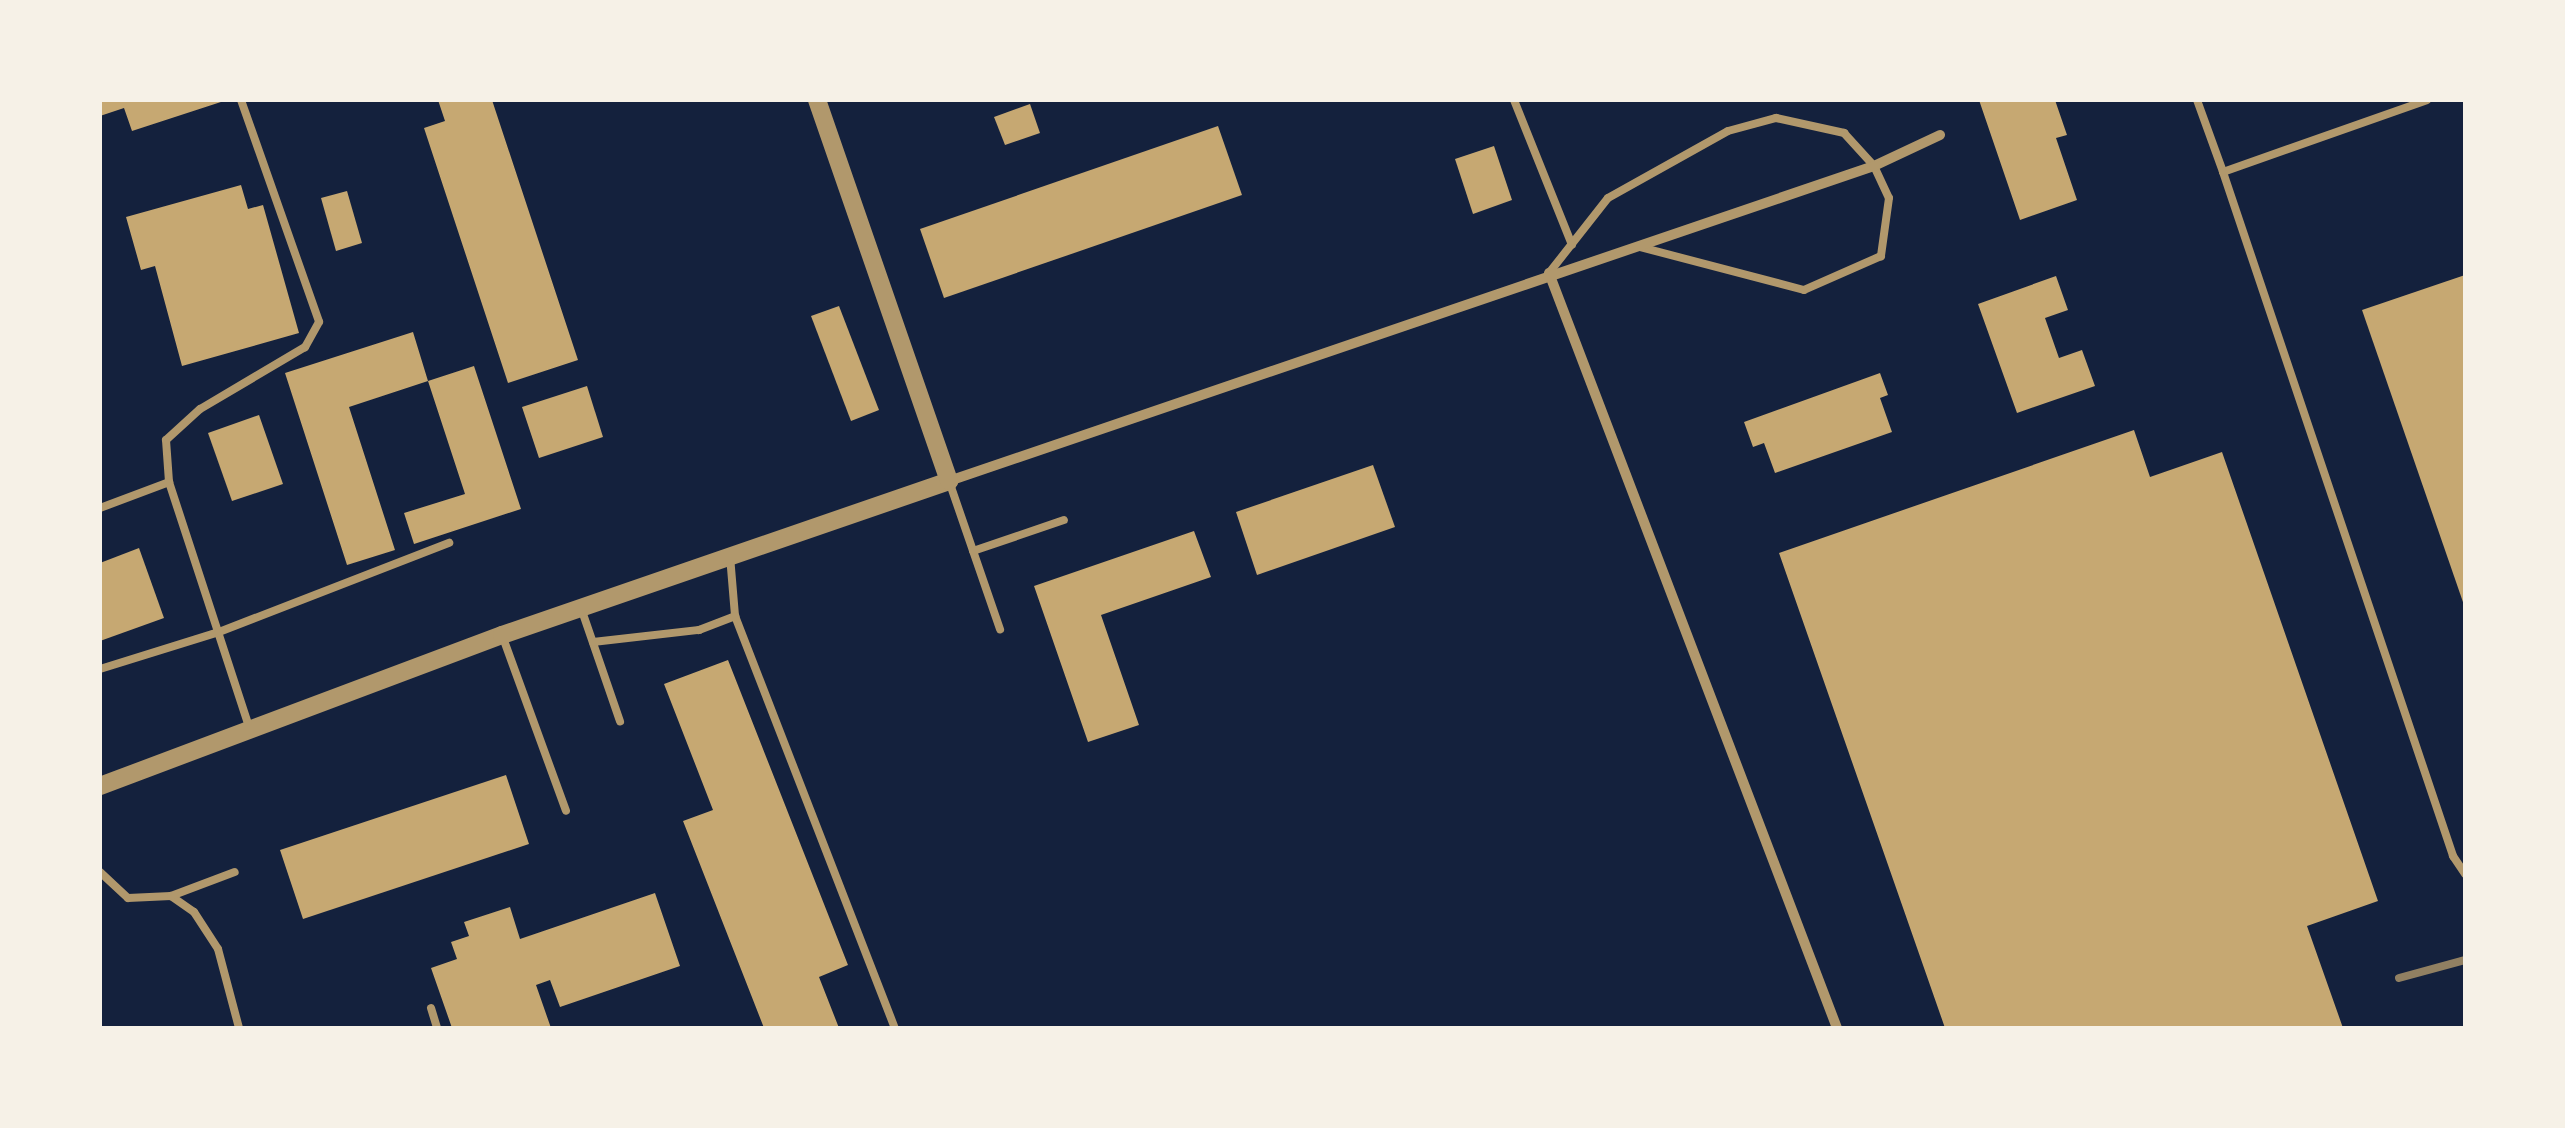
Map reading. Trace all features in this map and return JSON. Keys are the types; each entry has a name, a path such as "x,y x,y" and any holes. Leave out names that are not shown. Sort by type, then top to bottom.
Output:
{"street":[{"path":"816,100 949,481"},
{"path":"100,786 502,635 1874,166 1940,135"},
{"path":"1550,274 1837,1028"}],"lane":[{"path":"241,100 319,322 305,347 200,409 166,440 169,482 250,730"},
{"path":"1514,100 1572,245"},
{"path":"2197,100 2453,856 2465,874"},
{"path":"2223,172 2427,100"},
{"path":"1550,274 1608,198 1728,130 1776,118 1844,133 1874,166 1889,198 1882,256 1804,290 1636,246"},
{"path":"949,481 1000,629"},
{"path":"100,508 169,482"},
{"path":"973,551 1064,520"},
{"path":"100,669 219,632 449,543"},
{"path":"730,556 735,616 895,1028"},
{"path":"581,608 620,721"},
{"path":"593,642 699,630 735,616"},
{"path":"502,635 566,811"},
{"path":"100,872 128,898 171,896 234,872"},
{"path":"171,896 194,912 218,949 239,1028"},
{"path":"431,1008 437,1028"}],"building":[{"path":"100,100 224,101 132,131 124,108 100,116"},
{"path":"438,100 492,100 578,360 508,383 424,128 445,121"},
{"path":"1979,100 2055,100 2067,135 2056,138 2077,200 2020,220"},
{"path":"1030,104 1040,133 1005,145 994,117"},
{"path":"1218,126 1242,195 944,298 920,229"},
{"path":"1494,146 1512,200 1473,214 1455,159"},
{"path":"241,185 248,209 263,205 299,333 182,366 155,266 141,270 126,217"},
{"path":"347,191 362,243 336,251 321,198"},
{"path":"2465,275 2465,605 2464,605 2362,310"},
{"path":"2056,276 2068,310 2045,318 2059,358 2082,350 2095,386 2017,413 1978,304"},
{"path":"839,306 879,410 851,421 811,316"},
{"path":"413,332 428,381 349,407 395,550 347,565 285,373"},
{"path":"474,366 521,509 414,544 404,513 465,494 428,381"},
{"path":"1880,373 1888,395 1880,398 1892,432 1775,473 1764,443 1753,447 1744,422"},
{"path":"587,386 603,437 539,458 522,407"},
{"path":"259,415 283,484 232,501 208,433"},
{"path":"2134,430 2150,477 2222,452 2378,901 2307,926 2343,1028 1945,1028 1779,553"},
{"path":"1373,465 1395,527 1257,575 1236,512"},
{"path":"1194,531 1211,577 1101,615 1139,725 1088,742 1034,586"},
{"path":"139,548 164,618 100,641 100,563"},
{"path":"728,660 848,965 819,977 839,1028 764,1028 683,821 713,810 664,684"},
{"path":"506,775 529,844 303,919 280,850"},
{"path":"655,893 680,966 560,1007 550,980 536,985 551,1028 452,1028 431,968 457,959 451,942 469,936 464,922 510,907 520,939"}],"railway":[{"path":"2399,978 2465,960"}]}
